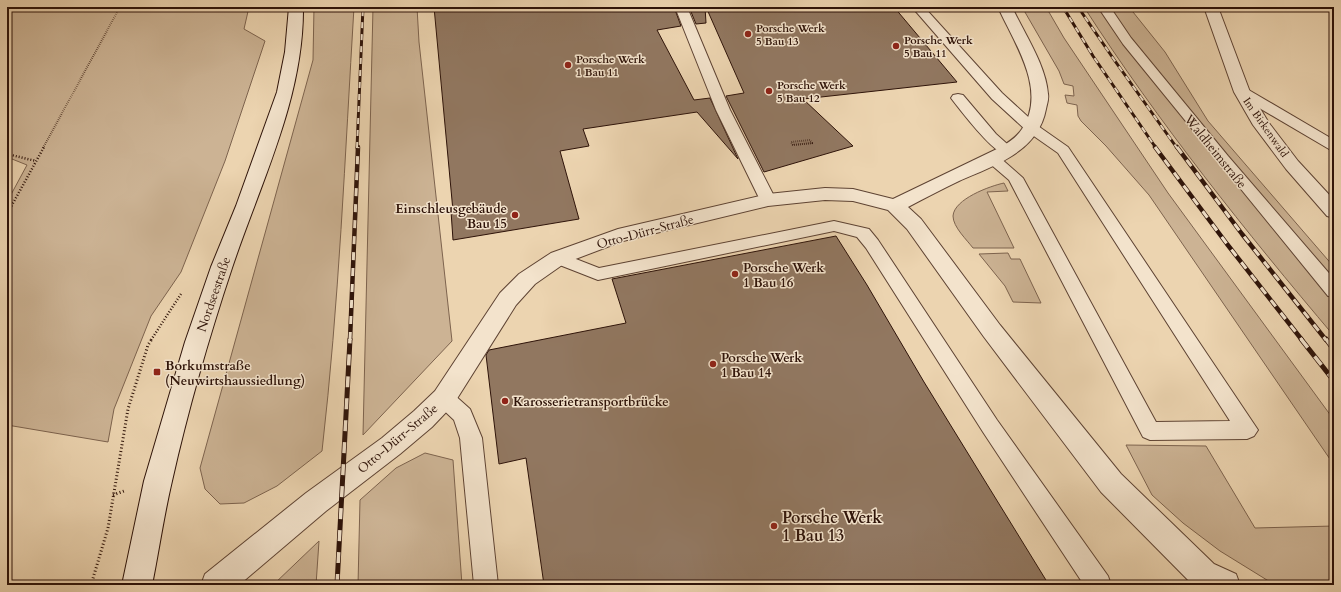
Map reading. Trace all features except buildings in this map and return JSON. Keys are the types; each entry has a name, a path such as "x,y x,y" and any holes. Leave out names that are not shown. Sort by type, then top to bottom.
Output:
{"street":[{"name":"Nordseestraße","path":"137,585 158,481 197,342 222,267 246,206 285,92 294,52 296,7"},
{"path":"1005,7 1032,64 1040,91 1039,111 1033,129 1000,155 930,187 895,206 914,224 1001,343 1111,483 1213,581"},
{"name":"Im Birkenwald","path":"1211,7 1242,92 1262,125 1292,165 1334,212"},
{"name":"Otto-Dürr-Straße","path":"216,585 316,502 391,446 423,419 444,398 508,299 527,279 558,258 618,236 768,200 824,194 853,195 895,206"}],"lane":[{"path":"681,7 723,110 768,200"},
{"path":"918,7 997,96 1033,129 1063,150 1247,430 1150,431 1015,178 1000,155 991,137 958,98"},
{"name":"Waldheimstraße","path":"1104,7 1127,41 1213,148 1334,291"},
{"path":"1242,92 1334,146"},
{"path":"558,258 598,274 834,226 863,233 876,250 990,426 1099,585"},
{"path":"444,398 463,415 471,438 486,585"}],"path":[{"path":"7,214 120,7"},
{"path":"790,141 792,145 799,144 812,143 810,140 791,142 793,145 814,143"},
{"path":"7,154 36,162"}],"shaded area":[{"path":"7,7 249,7 244,29 265,41 225,161 181,272 151,316 114,409 108,442 7,425 7,202 27,165 7,157"},
{"path":"314,7 354,7 337,285 322,451 277,486 244,503 220,504 205,489 200,468 313,60"},
{"path":"373,7 417,7 419,42 452,341 363,435"},
{"path":"1022,7 1046,7 1064,38 1168,193 1334,420 1334,465 1149,195 1106,146 1081,121 1078,116 1077,105 1067,103 1065,95 1074,96 1073,86 1064,84 1059,71"},
{"path":"1084,7 1129,7 1165,52 1208,121 1334,267 1334,336 1268,257 1172,134 1112,50"},
{"path":"1004,183 1008,191 987,192 1014,248 973,248 955,225 953,216 955,210 959,204 974,194"},
{"path":"1008,253 1011,259 1020,259 1041,303 1013,302 1005,286 979,254"},
{"path":"1126,445 1206,446 1255,528 1334,526 1334,585 1275,585 1220,551 1183,523 1152,495"},
{"path":"425,453 453,460 462,585 358,585 360,500 396,468"},
{"path":"319,541 316,585 273,585"}],"railway":[{"path":"357,148 363,7"},
{"path":"1063,7 1093,56 1156,148"},
{"path":"1078,7 1177,148"},
{"path":"350,340 358,147"},
{"path":"1155,147 1227,244 1302,340"},
{"path":"1177,147 1242,234 1326,340"},
{"path":"337,585 350,339"},
{"path":"1301,339 1334,381"},
{"path":"1326,339 1334,350"}],"place":[{"name":"Porsche Werk 5 Bau 13","path":"748,34"},
{"name":"Porsche Werk 5 Bau 11","path":"896,46"},
{"name":"Porsche Werk 1 Bau 11","path":"568,65"},
{"name":"Porsche Werk 5 Bau 12","path":"769,91"},
{"name":"Einschleusgebäude Bau 15","path":"515,215"},
{"name":"Porsche Werk 1 Bau 16","path":"735,274"},
{"name":"Porsche Werk 1 Bau 14","path":"713,364"},
{"name":"Borkumstraße (Neuwirtshaussiedlung)","path":"157,372"},
{"name":"Karosserietransportbrücke","path":"505,401"},
{"name":"Porsche Werk 1 Bau 13","path":"774,526"}]}
